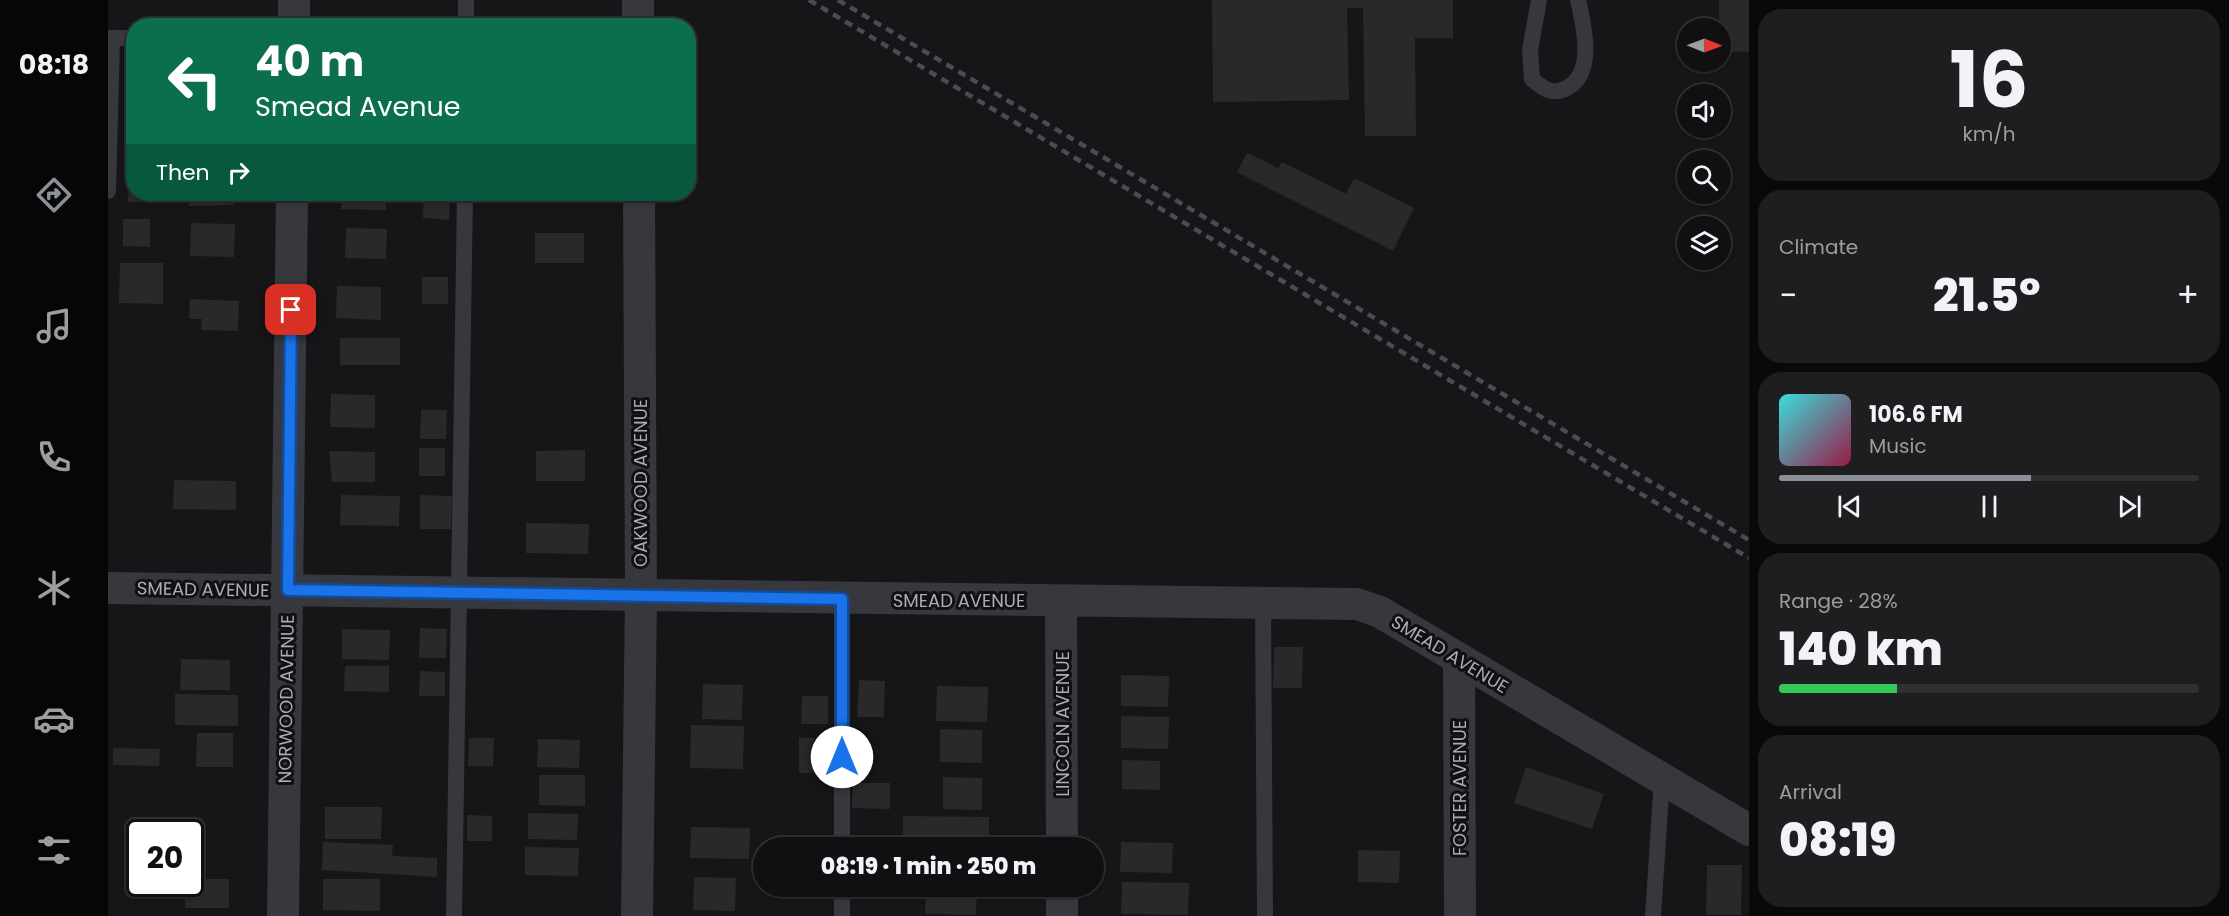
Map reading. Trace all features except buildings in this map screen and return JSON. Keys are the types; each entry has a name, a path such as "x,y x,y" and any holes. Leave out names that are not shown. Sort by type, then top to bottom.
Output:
{"street":[{"path":"294,0 294,18"},
{"path":"638,0 638,18"},
{"name":"NORWOOD AVENUE","path":"283,916 292,201"},
{"name":"OAKWOOD AVENUE","path":"637,916 641,595 639,201"},
{"name":"SMEAD AVENUE","path":"108,588 1263,605 1357,604 1380,612 1749,830"},
{"name":"LINCOLN AVENUE","path":"1061,601 1062,837"},
{"name":"FOSTER AVENUE","path":"1459,660 1460,916"},
{"path":"1062,897 1062,916"}],"lane":[{"path":"466,0 466,18"},
{"path":"1539,0 1530,50 1532,79 1545,90 1557,92 1573,85 1582,72 1585,52 1578,0"},
{"path":"108,191 110,38 126,38"},
{"path":"454,916 461,592 465,201"},
{"path":"842,599 842,837"},
{"path":"1263,605 1265,916"},
{"path":"1653,916 1662,779"},
{"path":"842,897 842,916"}],"railway":[{"path":"809,0 1749,558"},
{"path":"838,0 1749,540"}],"route":[{"path":"291,310 288,590 842,599 842,757"}]}
